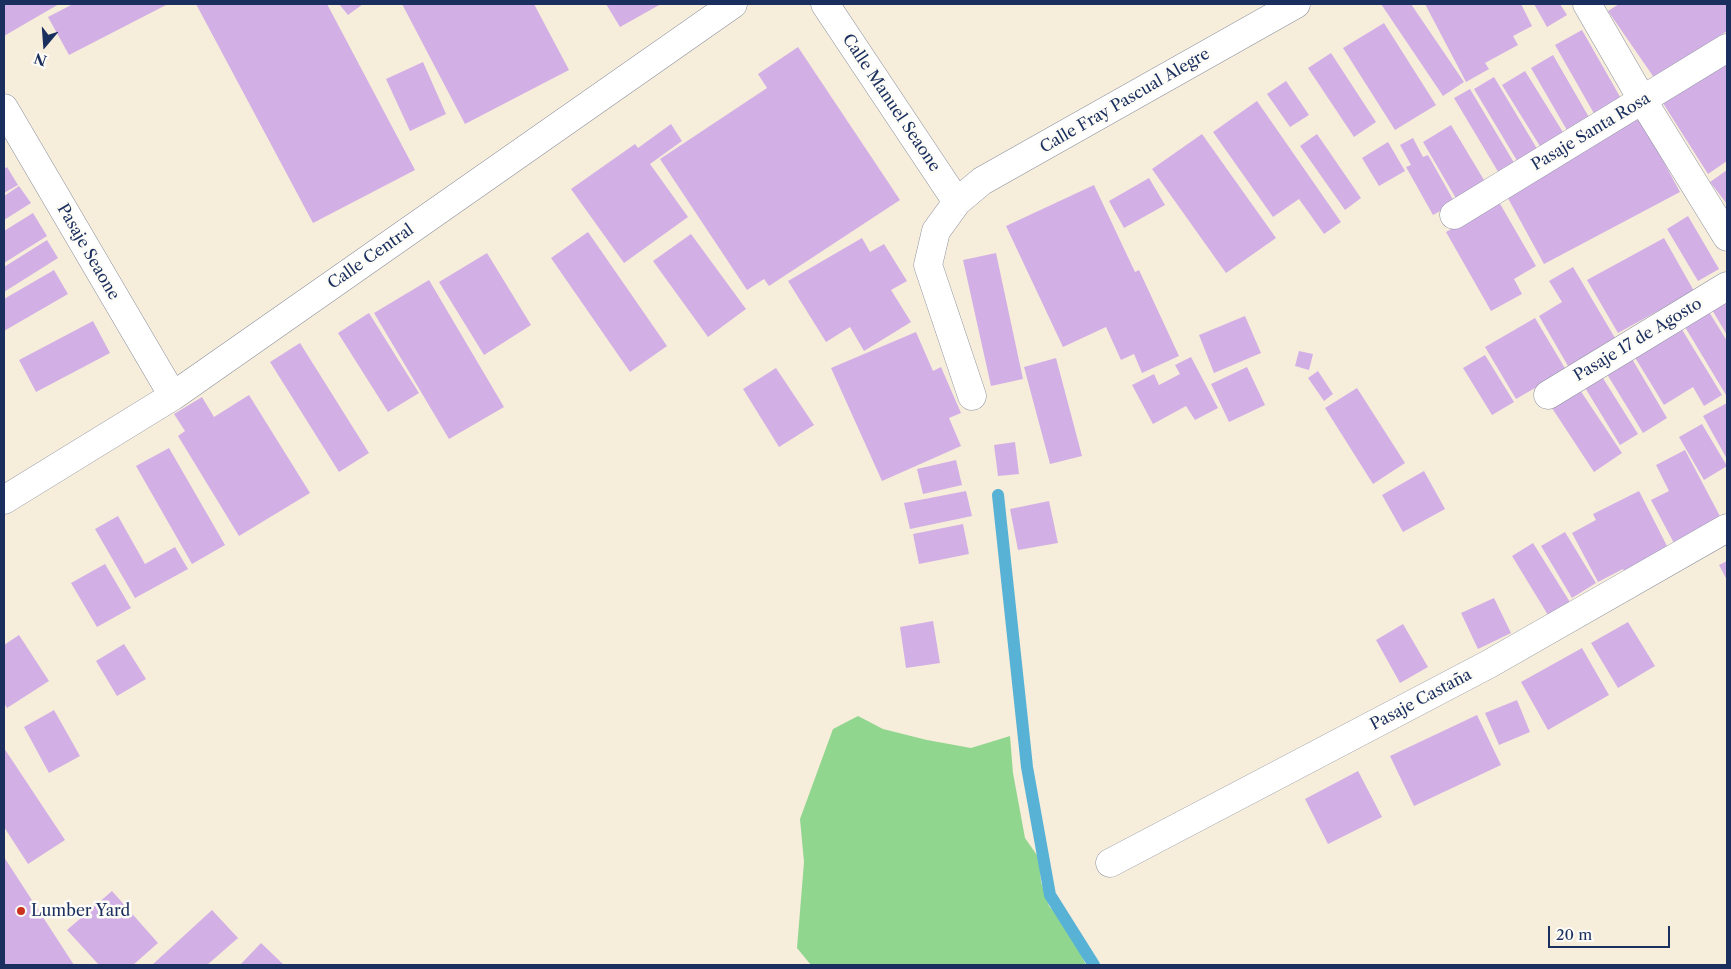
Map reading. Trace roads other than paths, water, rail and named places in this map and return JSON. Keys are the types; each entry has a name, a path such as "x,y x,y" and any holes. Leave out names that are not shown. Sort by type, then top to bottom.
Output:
{"street":[{"name":"Calle Central","path":"4,500 173,396 733,4"},
{"name":"Calle Manuel Seaone","path":"825,4 957,202"},
{"name":"Calle Fray Pascual Alegre","path":"972,396 928,265 936,231 957,202 982,182 1296,4"},
{"path":"1587,4 1643,101 1727,237"},
{"name":"Pasaje Santa Rosa","path":"1454,216 1727,48"},
{"name":"Pasaje Seaone","path":"4,108 173,396"},
{"name":"Pasaje 17 de Agosto","path":"1548,394 1727,286"},
{"name":"Pasaje Castaña","path":"1110,863 1489,664 1727,528"}],"waterway":[{"path":"998,495 1027,767 1050,895 1094,965"}],"place":[{"name":"Lumber Yard","path":"21,911"}]}
